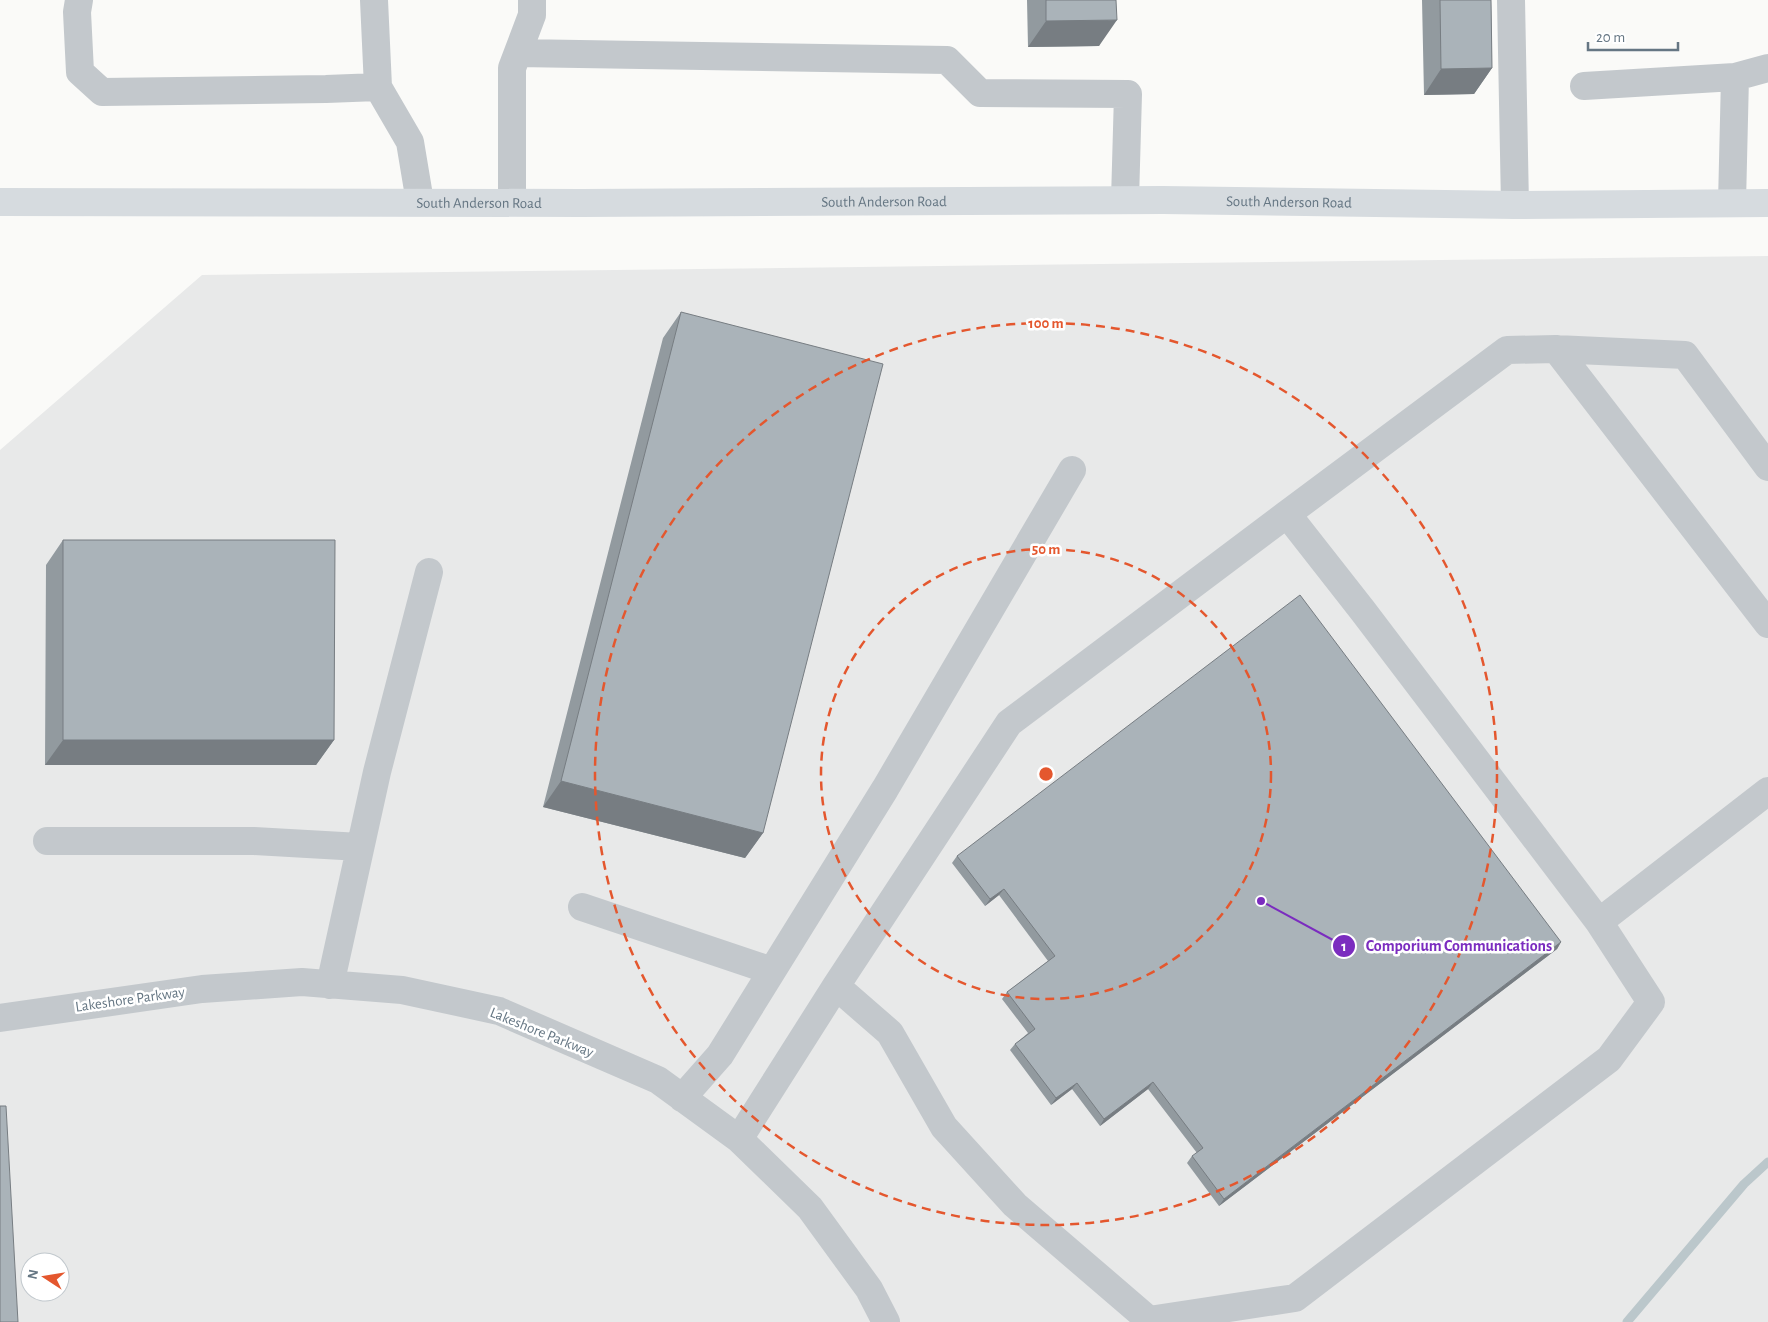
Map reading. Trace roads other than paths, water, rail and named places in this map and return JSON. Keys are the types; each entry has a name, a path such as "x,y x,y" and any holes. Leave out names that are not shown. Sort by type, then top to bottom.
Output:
{"main road":[{"name":"South Anderson Road","path":"0,202 1125,200 1515,205 1768,203"}],"street":[{"path":"79,0 77,12 80,72 102,92 378,87"},
{"path":"374,0 378,87 410,142 420,202"},
{"path":"512,202 512,68 532,15 532,0"},
{"path":"1511,0 1515,205"},
{"path":"518,53 947,60 980,93 1128,94 1125,200"},
{"path":"1584,86 1735,77 1768,68"},
{"path":"1732,203 1735,77"},
{"path":"739,1139 836,986 1009,723 1507,350 1556,349 1685,355 1768,467"},
{"path":"1556,349 1768,624"},
{"path":"682,1098 720,1055 885,789 1072,470"},
{"path":"836,986 890,1033 944,1127 1015,1205 1148,1321 1295,1298 1609,1059 1651,1002 1599,922 1287,514"},
{"path":"330,985 377,772 430,572"},
{"path":"1599,922 1768,791"},
{"path":"47,841 254,841 360,847"},
{"path":"582,908 772,970"},
{"name":"Lakeshore Parkway","path":"0,1018 202,989 302,982 402,990 500,1012 658,1080 739,1139 810,1208 869,1289 886,1322"}],"waterway":[{"path":"1627,1322 1744,1184 1768,1162"}],"place":[{"name":"Comporium Communications","path":"1261,901"}]}
